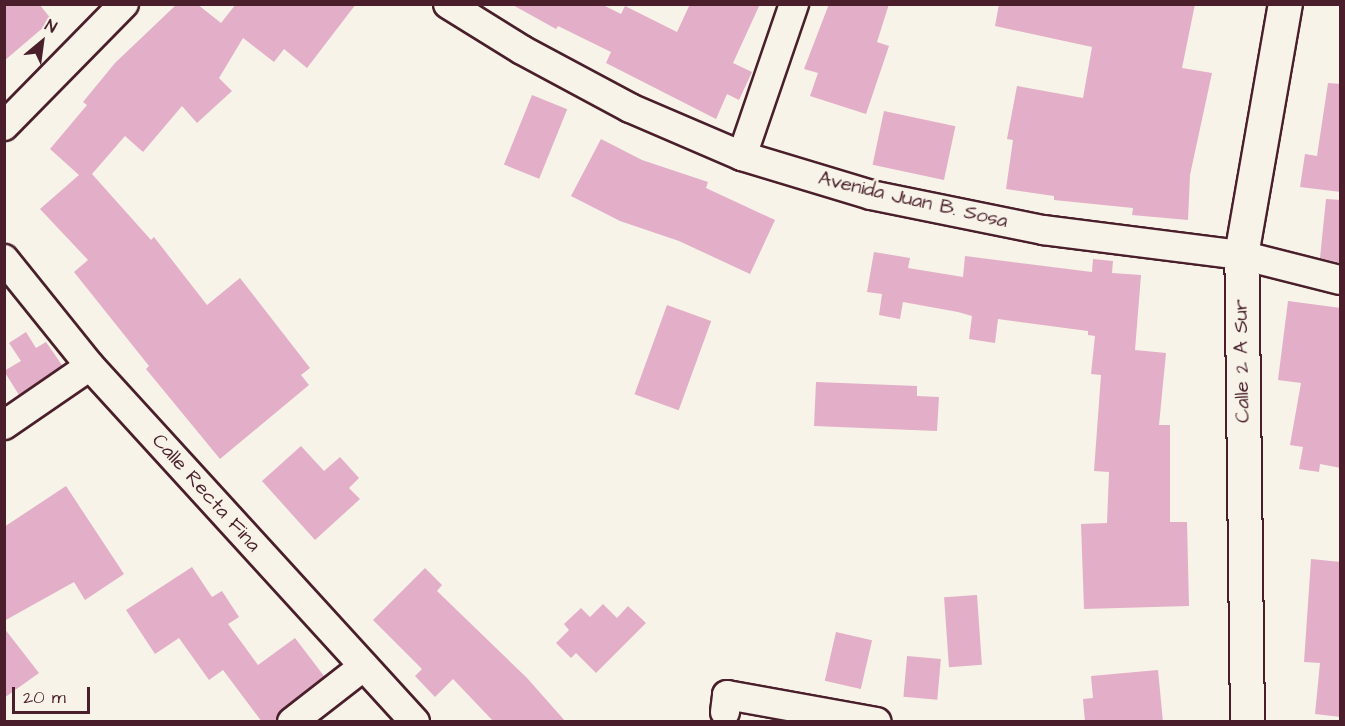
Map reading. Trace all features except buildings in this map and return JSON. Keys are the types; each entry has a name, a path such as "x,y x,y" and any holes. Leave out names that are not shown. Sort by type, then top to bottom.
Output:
{"main road":[{"name":"Calle 2 A Sur","path":"1247,722 1241,255 1285,4"}],"street":[{"path":"4,126 124,4"},
{"path":"742,156 794,4"},
{"name":"Avenida Juan B. Sosa","path":"459,8 630,108 742,156 871,195 1043,230 1241,255 1341,280"},
{"name":"Calle Recta Fina","path":"4,260 90,366 415,722"},
{"path":"4,425 90,366"},
{"path":"292,722 364,666"},
{"path":"725,712 727,695 877,722"}]}
